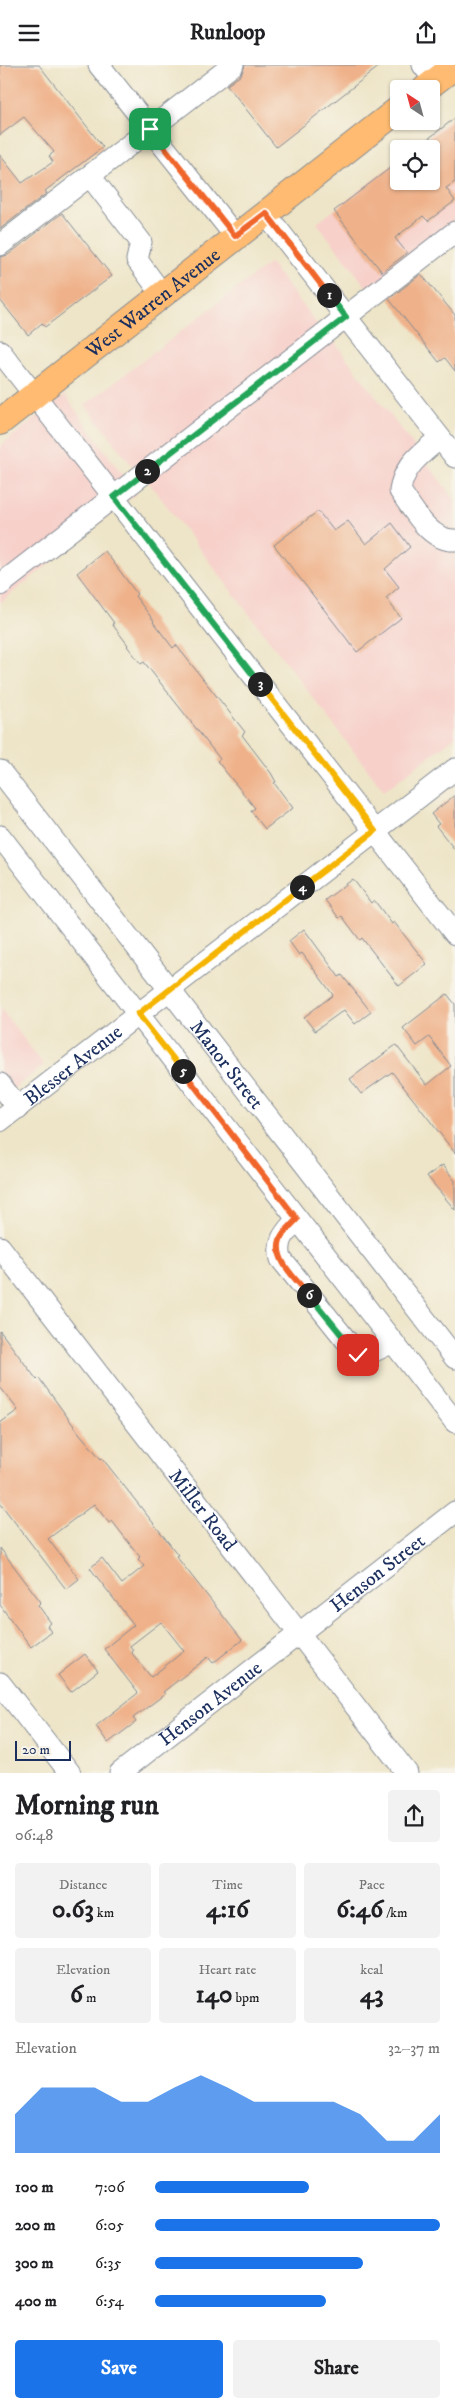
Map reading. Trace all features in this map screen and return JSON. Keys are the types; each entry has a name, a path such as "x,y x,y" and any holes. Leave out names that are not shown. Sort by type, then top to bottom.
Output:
{"main road":[{"name":"West Warren Avenue","path":"0,422 390,116"}],"street":[{"path":"100,65 235,236"},
{"path":"0,245 233,65"},
{"path":"90,176 141,242 137,260 162,294"},
{"path":"266,213 455,457"},
{"path":"0,585 455,232"},
{"path":"0,351 455,934"},
{"path":"440,438 411,463 401,480 400,491 428,530 446,540 455,540"},
{"name":"Blesser Avenue","path":"0,1121 455,769"},
{"name":"Manor Street","path":"0,771 455,1358"},
{"name":"Manor Street","path":"0,836 455,1422"},
{"path":"0,1084 18,1107"},
{"path":"297,1219 280,1239 278,1249 280,1259 358,1355 366,1355 393,1342"},
{"name":"Miller Road","path":"0,1247 407,1773"},
{"name":"Henson Street","path":"299,1633 455,1512"},
{"name":"Henson Avenue","path":"120,1773 299,1633"},
{"path":"0,1683 70,1773"}],"shaded area":[{"path":"455,116 455,227 371,293 317,223 390,167 390,190 440,190 440,140 424,140 437,130 440,130 440,128"},
{"path":"270,263 321,329 136,471 85,405"},
{"path":"332,339 455,500 455,737 384,791 147,480"},
{"path":"65,395 136,494 0,603 0,446"},
{"path":"0,1008 44,1065 0,1099"}],"building":[{"path":"0,65 39,65 103,147 45,191 47,193 0,229 0,155 22,183 53,162 49,156 54,152 24,117 0,135"},
{"path":"245,65 381,65 276,147 227,85 241,75"},
{"path":"455,118 455,182 446,188 455,201 428,221 423,216 395,238 407,253 382,272 334,211 390,168 390,190 440,190 440,140 427,140"},
{"path":"62,213 112,276 45,327 42,323 28,335 0,300 0,257 8,255"},
{"path":"421,274 455,315 455,371 445,358 439,362 389,299"},
{"path":"318,511 334,531 348,521 366,544 392,523 410,547 385,569 399,587 386,598 401,618 357,652 274,545"},
{"path":"105,551 137,594 135,596 173,648 176,645 245,732 242,735 271,773 276,782 274,783 293,808 265,829 251,811 255,808 217,761 220,759 144,662 141,664 127,646 112,624 114,623 77,573"},
{"path":"455,795 455,850 436,826 439,824 431,814"},
{"path":"353,879 371,903 374,900 392,924 394,922 427,964 399,986 362,938 360,940 342,916 339,918 325,900"},
{"path":"304,929 339,977 342,975 371,1012 355,1024 344,1010 315,1031 304,1017 333,995 302,953 299,955 289,941"},
{"path":"447,994 455,1004 455,1153 392,1072 361,1094 350,1079 396,1045 427,1085 451,1066 429,1037 417,1046 403,1028"},
{"path":"443,1165 455,1181 455,1210 427,1176"},
{"path":"0,1331 37,1380 39,1378 79,1433 102,1458 165,1538 178,1555 176,1556 242,1640 213,1663 208,1657 163,1692 165,1694 133,1718 136,1722 108,1743 96,1726 138,1693 104,1649 134,1625 90,1568 102,1558 122,1584 144,1566 138,1559 140,1557 112,1521 109,1523 94,1504 48,1539 79,1579 66,1589 0,1503 0,1423 18,1410 0,1387","holes":["161,1622 184,1651 151,1677 131,1652 133,1650 130,1646"]},
{"path":"0,1548 41,1602 38,1605 51,1623 47,1626 51,1632 31,1647 0,1605"},
{"path":"85,1654 98,1671 71,1692 58,1675"}],"route":[{"path":"150,129 235,236 266,213 346,317 114,497 375,831 138,1014 297,1219 280,1239 278,1249 280,1259 353,1352 358,1355"}]}
